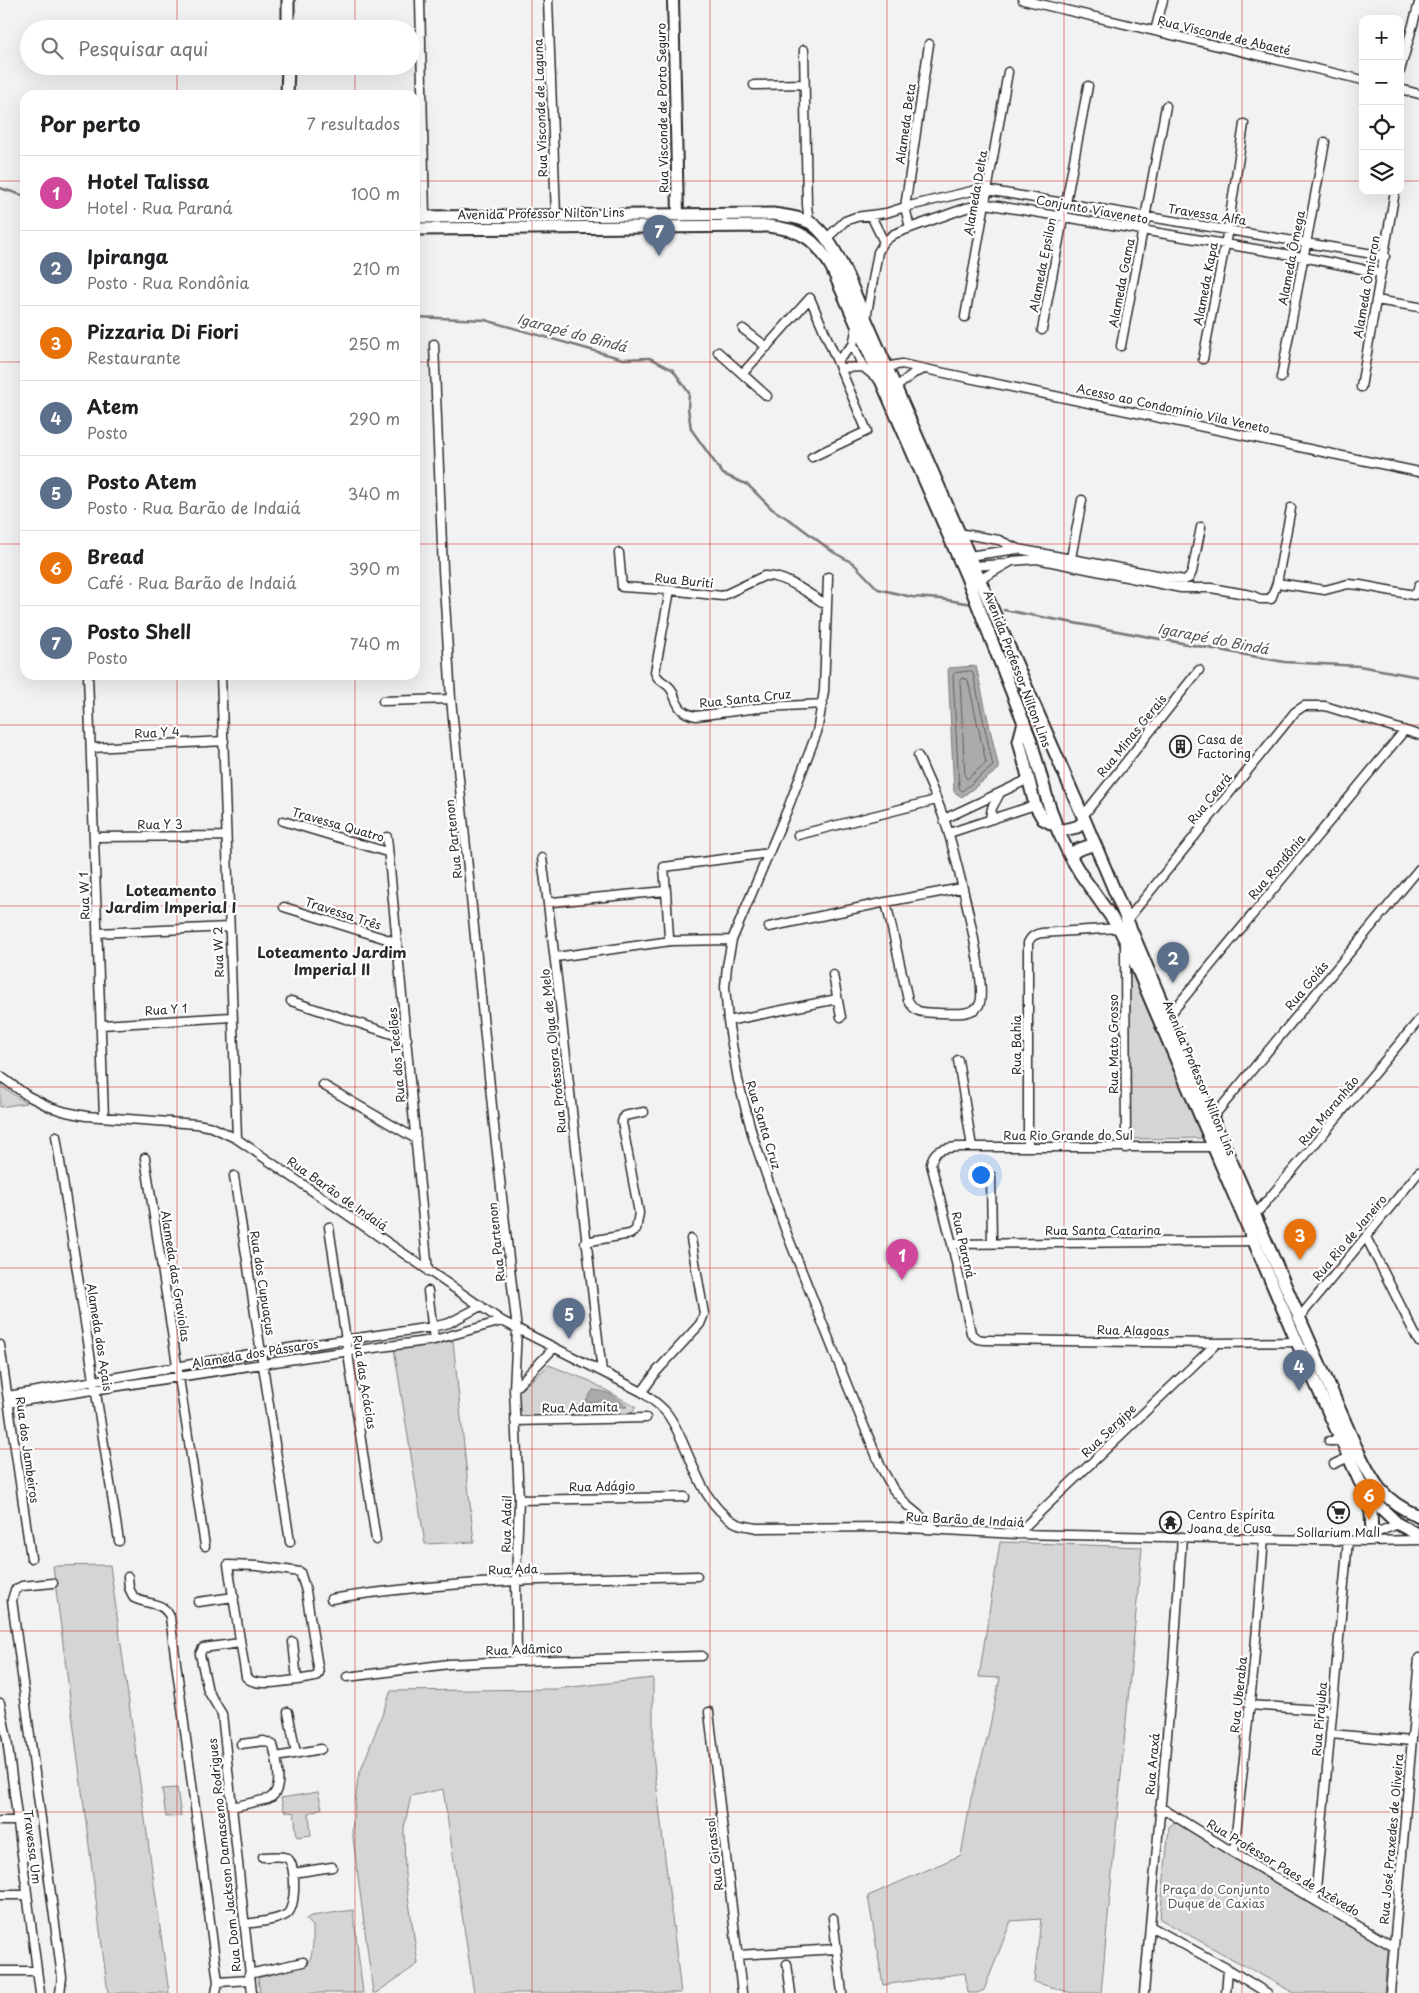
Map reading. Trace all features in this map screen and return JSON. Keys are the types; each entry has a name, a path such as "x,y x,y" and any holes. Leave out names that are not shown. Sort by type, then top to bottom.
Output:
{"main road":[{"path":"288,0 288,20"},
{"path":"288,75 288,90"},
{"name":"Avenida Professor Nilton Lins","path":"420,217 773,214 809,222 827,238 861,323 880,381 981,598 994,616 1095,844 1123,924 1168,1017 1370,1477 1385,1496 1406,1511 1419,1516"},
{"name":"Avenida Professor Nilton Lins","path":"420,229 712,226 782,228 808,237 818,246 886,367 978,580 982,615 1024,722 1057,829 1070,856 1123,924 1125,940 1297,1342 1360,1482 1378,1505 1398,1524 1419,1535"},
{"path":"1024,722 1019,741 1035,805 1043,818 1057,829 1077,827 1084,819"},
{"path":"1070,856 1077,850 1095,844"},
{"path":"1360,1482 1371,1512 1372,1534"}],"street":[{"path":"420,0 420,217"},
{"name":"Rua Visconde de Laguna","path":"548,0 556,216"},
{"name":"Rua Visconde de Porto Seguro","path":"673,0 678,214"},
{"name":"Rua Visconde de Abaeté","path":"1023,0 1046,3 1359,79"},
{"path":"1155,31 1163,0"},
{"path":"1403,60 1419,3"},
{"name":"Alameda Beta","path":"905,207 929,44"},
{"path":"804,50 807,205 809,222"},
{"name":"Alameda Delta","path":"965,317 1008,72"},
{"path":"754,86 804,84"},
{"name":"Alameda Epsilon","path":"1042,330 1088,86"},
{"path":"1404,90 1419,94"},
{"name":"Alameda Gama","path":"1121,346 1166,106"},
{"name":"Alameda Kapa","path":"1203,359 1228,229 1244,124"},
{"name":"Alameda Ômega","path":"1281,378 1325,142"},
{"name":"Travessa Alfa","path":"827,238 845,222 856,217 871,216 974,190 988,190 1385,256"},
{"name":"Alameda Ômicron","path":"1362,387 1394,195"},
{"path":"935,200 942,216"},
{"name":"Conjunto Viaveneto","path":"884,242 894,234 942,216 986,204 1303,257 1381,273"},
{"path":"905,207 910,228"},
{"path":"839,364 853,346 861,323 878,252 884,242 871,216"},
{"path":"743,373 810,298 868,431 812,457"},
{"path":"1376,300 1419,307"},
{"path":"743,330 767,347"},
{"name":"Rua Partenon","path":"434,344 443,570 451,699 494,1126 518,1330"},
{"path":"853,346 863,367 880,381"},
{"path":"718,352 767,396"},
{"path":"839,364 863,367"},
{"name":"Acesso ao Condomínio Vila Veneto","path":"886,367 902,364 922,370 1419,472"},
{"path":"895,388 914,373 922,370"},
{"path":"1071,558 1082,500"},
{"path":"978,580 1006,564 1024,559 1051,561 1181,588 1211,588 1250,595 1260,599 1271,599 1277,583 1291,508"},
{"path":"958,533 999,540 1018,549 1184,580 1189,578 1192,572 1201,527"},
{"path":"970,561 1018,549"},
{"name":"Rua Buriti","path":"619,553 622,587 722,596 764,576 770,576 786,580 827,605"},
{"path":"970,561 1006,564"},
{"name":"Rua Santa Cruz","path":"828,577 823,704 817,732 808,758 732,940 726,966 725,987 728,1021 738,1080 753,1136 784,1229 881,1467 893,1489 908,1506 936,1529"},
{"path":"1277,583 1326,590 1348,584 1360,585 1414,595 1417,593 1419,585"},
{"name":"Rua Santa Cruz","path":"670,590 654,672 656,677 672,690 677,704 687,714 704,716 766,707 823,704"},
{"name":"Rua Minas Gerais","path":"1084,819 1199,670"},
{"name":"Rua W 1","path":"88,680 104,1117"},
{"name":"Rua W 2","path":"222,680 237,1139"},
{"path":"383,701 451,699"},
{"name":"Rua Ceará","path":"1123,924 1295,712 1304,706 1325,706 1404,731"},
{"path":"1404,731 1419,735"},
{"name":"Rua Rondônia","path":"1168,1017 1404,731"},
{"name":"Rua Y 4","path":"92,748 224,740"},
{"path":"886,902 908,1000 911,1006 920,1012 956,1013 973,1010 979,1005 982,997 981,978 949,833 918,756"},
{"path":"944,819 1030,780"},
{"path":"990,818 992,808 999,794"},
{"path":"798,835 936,800"},
{"path":"949,833 990,818 1035,805"},
{"name":"Travessa Quatro","path":"283,821 387,852"},
{"name":"Rua Y 3","path":"95,837 226,836"},
{"name":"Rua dos Tecelões","path":"387,837 428,1271"},
{"path":"669,937 664,867 769,853"},
{"name":"Rua Professora Olga de Melo","path":"542,858 556,957 585,1242 602,1371"},
{"name":"Rua Goiás","path":"1212,1117 1419,868"},
{"path":"769,928 886,902 962,888"},
{"path":"552,902 666,891"},
{"name":"Travessa Três","path":"284,907 396,942"},
{"name":"Rua Bahia","path":"1028,1146 1028,943 1030,938 1035,934 1123,924"},
{"path":"97,933 229,927"},
{"path":"556,957 671,941 732,940"},
{"name":"Rua Mato Grosso","path":"1125,940 1126,1148"},
{"path":"833,975 836,999 841,1017"},
{"path":"728,1021 836,999"},
{"path":"292,1001 407,1039"},
{"name":"Rua Y 1","path":"102,1025 232,1017"},
{"name":"Rua Maranhão","path":"1255,1216 1419,1020"},
{"path":"958,1060 972,1147"},
{"name":"Rua Barão de Indaiá","path":"0,1076 28,1096 50,1107 73,1114 197,1124 212,1127 237,1139 502,1321 642,1392 665,1411 678,1433 707,1493 720,1512 735,1523 756,1528 833,1526 1017,1534 1419,1540"},
{"path":"323,1085 416,1140"},
{"path":"585,1242 630,1234 636,1230 639,1213 622,1118 626,1115 644,1112"},
{"name":"Alameda dos Açais","path":"56,1136 119,1541"},
{"name":"Rua Rio Grande do Sul","path":"931,1164 934,1153 940,1149 972,1147 1214,1147"},
{"name":"Alameda das Graviolas","path":"145,1158 205,1546"},
{"name":"Rua Paraná","path":"931,1164 952,1244 971,1332"},
{"name":"Rua Rio de Janeiro","path":"1299,1318 1419,1172"},
{"name":"Rua dos Cupuaçus","path":"234,1176 290,1542"},
{"path":"991,1176 992,1243"},
{"name":"Rua das Acácias","path":"329,1227 376,1540"},
{"path":"1366,1237 1419,1342"},
{"path":"642,1392 656,1371 700,1324 704,1314 691,1239"},
{"name":"Rua Santa Catarina","path":"952,1244 1254,1241"},
{"path":"428,1291 434,1340"},
{"name":"Alameda dos Pássaros","path":"9,1400 94,1380 262,1352 432,1327 449,1323 481,1306"},
{"name":"Alameda dos Pássaros","path":"9,1400 96,1390 348,1351 434,1340 502,1321"},
{"name":"Rua Adail","path":"517,1661 516,1581 519,1500 514,1388 518,1330"},
{"name":"Rua Alagoas","path":"971,1332 979,1340 1297,1342"},
{"name":"Rua Sergipe","path":"1017,1534 1218,1343"},
{"name":"Rua dos Jambeiros","path":"0,1345 31,1558"},
{"path":"514,1388 554,1348"},
{"name":"Rua Adamita","path":"514,1421 646,1418"},
{"path":"1329,1441 1342,1441"},
{"path":"1334,1464 1349,1457"},
{"name":"Rua Adágio","path":"519,1500 685,1497"},
{"name":"Rua Barão de Indaiá","path":"1358,1540 1398,1524"},
{"name":"Rua Araxá","path":"1144,1993 1182,1537"},
{"name":"Rua Uberaba","path":"1234,1854 1264,1538"},
{"name":"Rua Pirajuba","path":"1315,1900 1348,1540"},
{"path":"228,1565 258,1566 300,1572 306,1591 319,1673 315,1677 297,1680 250,1681 246,1677 234,1597 228,1565"},
{"name":"Rua Ada","path":"331,1599 414,1587 516,1581 697,1576"},
{"path":"128,1577 129,1588 134,1598 161,1606 168,1611 170,1617 218,1982 216,1993"},
{"path":"53,1583 22,1586 15,1590 12,1600 62,1977 60,1993"},
{"path":"198,1602 234,1597"},
{"path":"293,1642 297,1680"},
{"name":"Rua Dom Jackson Damasceno Rodrigues","path":"240,1643 203,1648 200,1654 208,1691 222,1714 252,1993"},
{"name":"Rua Adâmico","path":"347,1677 450,1664 702,1656"},
{"name":"Rua José Praxedes de Oliveira","path":"1390,1993 1419,1658"},
{"name":"Travessa Um","path":"0,1703 3,1739 17,1821 40,1993"},
{"path":"1249,1705 1332,1711"},
{"path":"288,1712 296,1753"},
{"name":"Rua Girassol","path":"709,1712 742,1993"},
{"path":"1330,1734 1412,1741"},
{"path":"232,1806 273,1797 277,1792 278,1779 273,1745 268,1742 241,1744"},
{"path":"276,1757 321,1749"},
{"name":"Rua Professor Paes de Azêvedo","path":"1160,1807 1234,1854 1394,1947"},
{"path":"0,1821 17,1821"},
{"path":"245,1924 282,1917 292,1909 294,1898 293,1873 290,1862 287,1858 263,1857"},
{"path":"293,1873 332,1868"},
{"path":"0,1895 27,1895"},
{"path":"833,1918 842,1993"},
{"path":"1150,1926 1267,1993"},
{"path":"738,1955 836,1950"},
{"path":"218,1982 304,1962"},
{"path":"787,1964 791,1993"},
{"path":"1226,1993 1228,1969"},
{"path":"0,1971 37,1971"}],"green space":[{"path":"1126,945 1208,1138 1130,1139"},
{"path":"0,1085 26,1103 0,1107"},
{"path":"453,1341 474,1542 425,1544 394,1348"},
{"path":"549,1365 590,1381 636,1407 632,1413 519,1416 518,1392"},
{"path":"1000,1542 1142,1547 1101,1993 1072,1993 1034,1982 1041,1919 1011,1921 984,1990 977,1993 968,1993 965,1973 883,1985 868,1896 961,1855 971,1798 988,1735 1000,1678 979,1677"},
{"path":"110,1565 169,1993 108,1993 53,1566"},
{"path":"653,1678 653,1755 681,1993 474,1993 443,1789 411,1796 404,1828 405,1875 418,1964 376,1993 373,1993 352,1830 358,1778 391,1691 555,1689"},
{"path":"177,1788 181,1816 166,1817 162,1789"},
{"path":"318,1792 322,1808 309,1813 311,1835 297,1837 294,1813 284,1811 281,1798"},
{"name":"Praça do Conjunto Duque de Caxias","path":"1176,1821 1389,1942 1384,1993 1294,1993 1160,1919 1169,1827"},
{"path":"353,1910 363,1993 260,1993 258,1978 308,1965 312,1951 313,1926 306,1919 311,1916"}],"water":[{"path":"976,666 999,769 962,797 954,792 948,668"},
{"path":"593,1390 612,1395 627,1407 602,1402 585,1402"}],"waterway":[{"name":"Igarapé do Bindá","path":"0,188 20,194"},
{"name":"Igarapé do Bindá","path":"420,317 485,320 623,359 650,358 673,370 689,393 688,408 691,429 723,474 748,485 772,509 796,524 833,552 853,563 878,589 912,597 972,604"},
{"name":"Igarapé do Bindá","path":"1004,610 1284,662 1359,666 1419,677"}],"place":[{"name":"Posto Shell","path":"659,256"},
{"name":"Casa de Factoring","path":"1181,747"},
{"name":"Ipiranga","path":"1173,983"},
{"name":"Pizzaria Di Fiori","path":"1300,1260"},
{"name":"Hotel Talissa","path":"902,1280"},
{"name":"Posto Atem","path":"569,1339"},
{"name":"Atem","path":"1299,1391"},
{"name":"Sollarium Mall","path":"1338,1512"},
{"name":"Bread","path":"1369,1520"},
{"name":"Centro Espírita Joana de Cusa","path":"1171,1522"}],"district":[{"name":"Loteamento Jardim Imperial I","path":"171,900"},
{"name":"Loteamento Jardim Imperial II","path":"332,962"}]}
